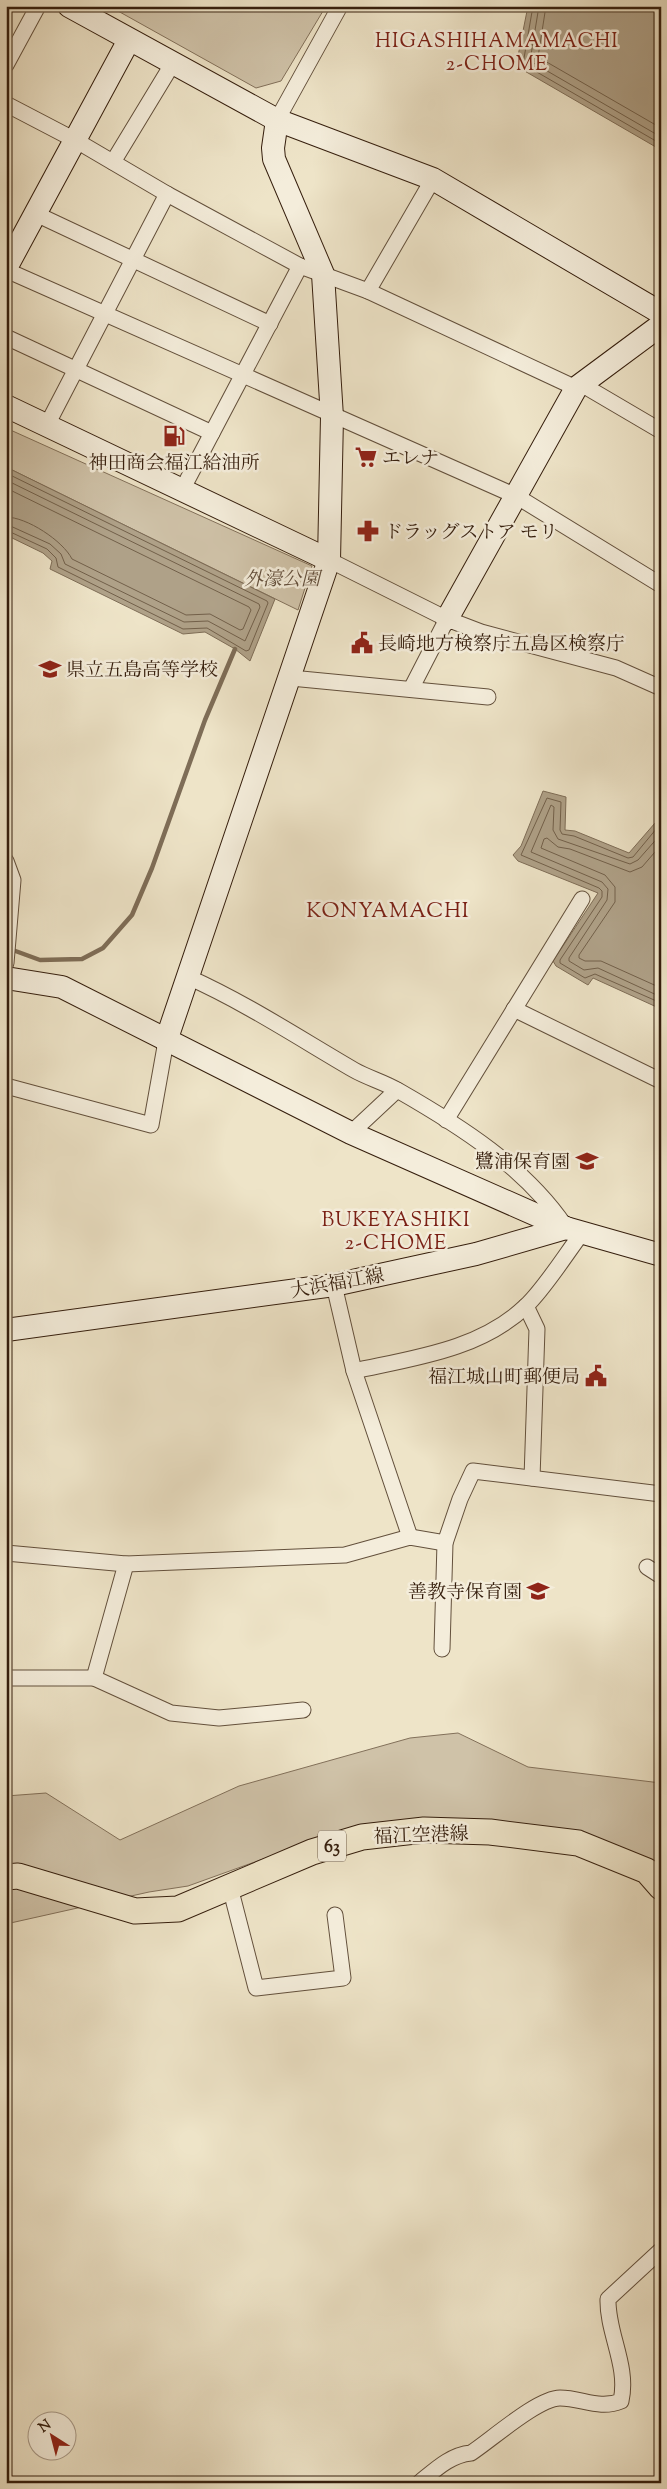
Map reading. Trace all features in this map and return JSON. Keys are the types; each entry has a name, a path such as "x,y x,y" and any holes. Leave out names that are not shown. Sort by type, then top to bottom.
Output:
{"main road":[{"name":"福江空港線","path":"6,1877 18,1876 135,1911 178,1909 312,1852 354,1839 424,1830 490,1832 578,1843 647,1871 661,1887"}],"street":[{"path":"6,65 38,6"},
{"path":"69,6 277,120 433,179 661,313"},
{"path":"6,1086 151,1125 166,1041 291,678 329,560 332,417 322,274 274,159 273,148 277,120 340,6"},
{"path":"129,40 6,269 332,417 516,496 661,585"},
{"path":"113,162 173,63"},
{"path":"6,104 75,140 167,194 300,266 368,291 579,386 661,430"},
{"path":"368,291 433,179"},
{"path":"47,425 167,194"},
{"path":"36,214 270,324"},
{"path":"182,490 300,266"},
{"path":"411,689 446,619 579,386 661,326"},
{"path":"6,338 212,433"},
{"path":"6,406 329,560 446,619 480,632 616,668 661,688"},
{"path":"291,678 488,696"},
{"path":"6,861 13,880 6,964"},
{"path":"446,1120 582,899"},
{"path":"188,977 217,990 363,1075 397,1090 446,1120 516,1168 574,1231"},
{"path":"6,978 62,987 351,1133 574,1231 661,1256"},
{"path":"514,1009 661,1081"},
{"path":"351,1133 397,1090"},
{"path":"354,1371 454,1348 488,1333 526,1306 574,1231"},
{"name":"大浜福江線","path":"6,1330 334,1285 574,1231"},
{"path":"334,1285 354,1371 410,1537"},
{"path":"526,1306 537,1328 532,1478"},
{"path":"442,1649 445,1543 460,1499 473,1471 661,1494"},
{"path":"6,1554 126,1564 345,1555 410,1537 445,1543"},
{"path":"94,1678 126,1564"},
{"path":"647,1567 661,1576"},
{"path":"6,1678 94,1678 171,1712 219,1718 303,1710"},
{"path":"230,1887 256,1988 343,1978 335,1915"},
{"path":"420,2483 444,2463 461,2454 471,2453 544,2403 559,2398 602,2405 621,2401 623,2391 620,2368 607,2311 608,2299 661,2250"}],"green space":[{"path":"109,6 326,6 281,81 256,88"},
{"name":"外濠公園","path":"6,428 312,566 298,610 6,467"},
{"path":"458,1733 528,1767 661,1783 661,1871 653,1860 352,1827 188,1886 149,1892 6,1924 6,1796 46,1793 120,1840 239,1786 410,1738"}],"water":[{"path":"528,6 661,6 661,150 516,66"},
{"path":"6,467 275,599 250,661 235,649 205,632 183,634 50,569 52,561 43,553 6,535"},
{"path":"543,791 566,797 565,830 575,831 629,853 655,823 661,822 661,1009 593,978 588,985 556,966 553,961 598,893 518,861 513,855 521,846"}],"waterway":[{"path":"10,949 40,960 82,959 103,948 132,915 152,868 205,720 235,649"}],"place":[{"name":"神田商会福江給油所","path":"174,436"},
{"name":"エレナ","path":"366,457"},
{"name":"ドラッグストア モリ","path":"368,531"},
{"name":"長崎地方検察庁五島区検察庁","path":"362,643"},
{"name":"県立五島高等学校","path":"50,669"},
{"name":"鷺浦保育園","path":"587,1161"},
{"name":"福江城山町郵便局","path":"596,1376"},
{"name":"善教寺保育園","path":"538,1591"}],"district":[{"name":"HIGASHIHAMAMACHI 2-CHOME","path":"497,52"},
{"name":"KONYAMACHI","path":"388,910"},
{"name":"BUKEYASHIKI 2-CHOME","path":"396,1230"}]}
